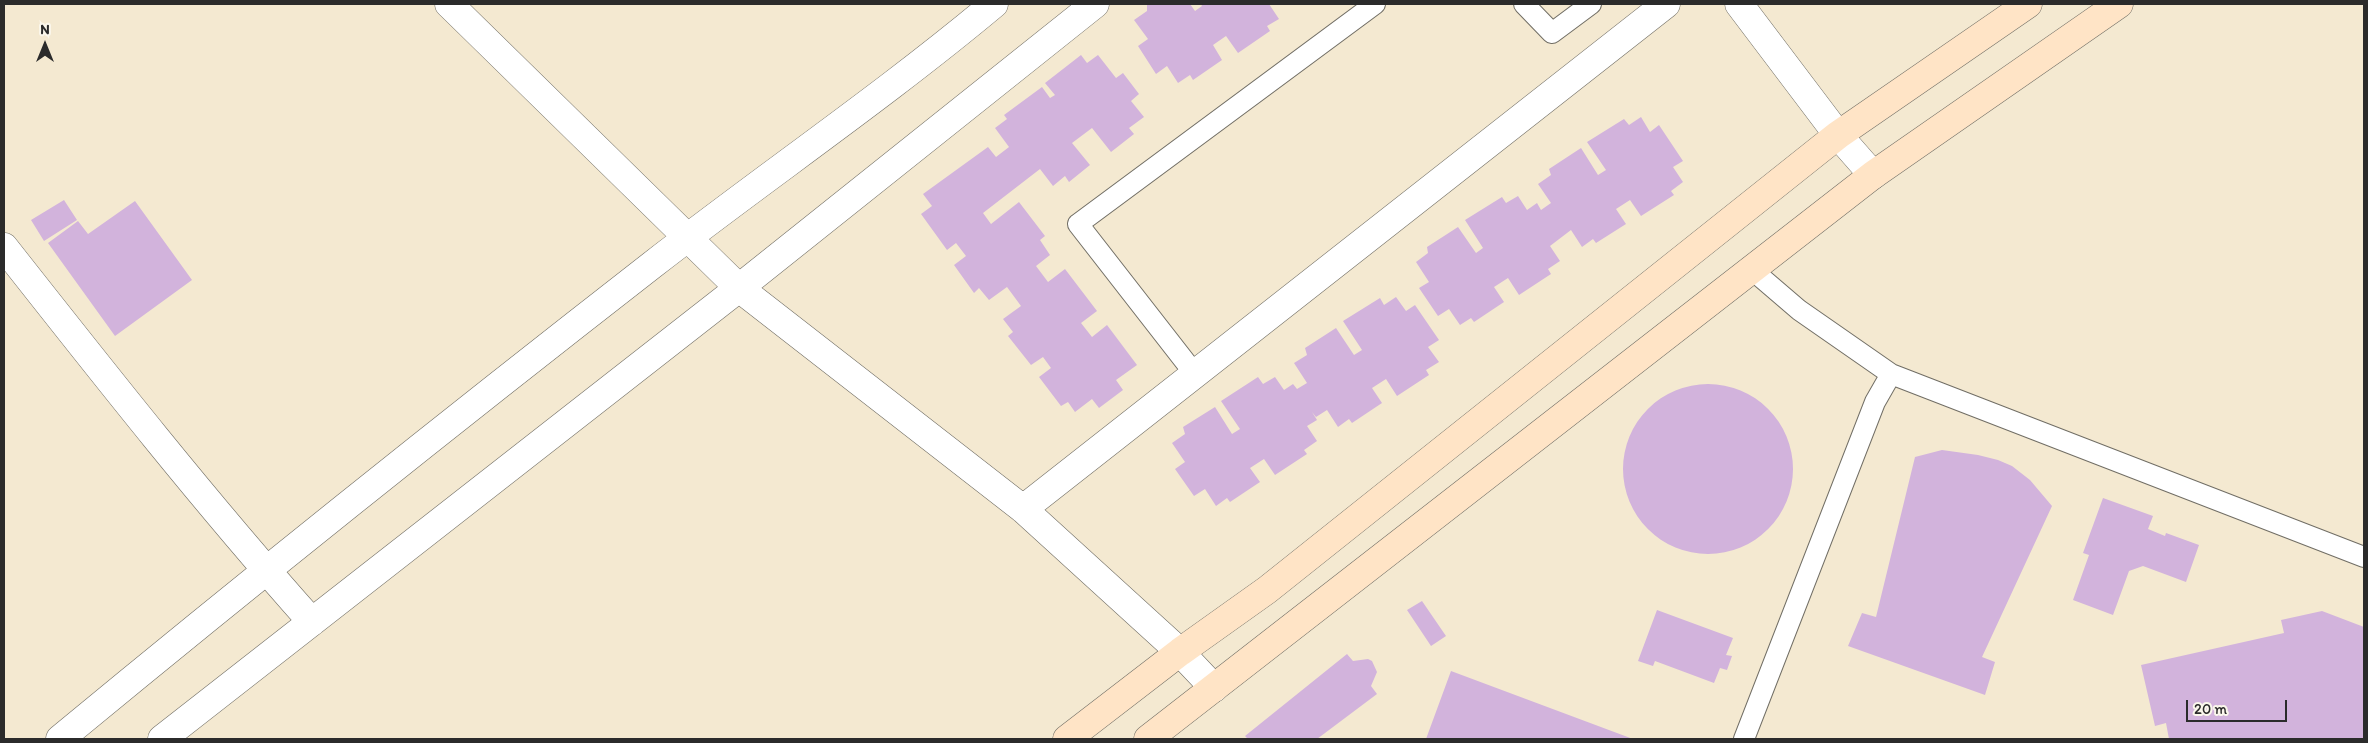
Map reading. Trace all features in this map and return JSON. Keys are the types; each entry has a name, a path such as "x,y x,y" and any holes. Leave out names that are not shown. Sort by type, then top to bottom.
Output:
{"main road":[{"path":"1066,739 1180,652 1275,583 1838,136 2028,4"},
{"path":"1148,739 1325,603 1750,268 1873,175 2119,4"}],"street":[{"path":"449,4 739,288 1022,509 1180,652 1214,688"},
{"path":"60,739 266,570 687,238 934,54 994,4"},
{"path":"162,739 739,288 1095,4"},
{"path":"1022,509 1666,4"},
{"path":"1739,4 1838,136 1873,175"},
{"path":"4,247 121,396 266,570 312,622"}],"lane":[{"path":"1194,373 1078,224 1375,4"},
{"path":"1524,4 1552,33 1590,4"},
{"path":"1750,268 1799,310 1891,374 2364,557"},
{"path":"1744,739 1875,402 1891,374"}],"building":[{"path":"1147,4 1190,4 1195,11 1202,6 1201,4 1269,4 1279,19 1267,26 1270,31 1238,53 1226,36 1213,45 1222,60 1193,80 1190,75 1178,83 1167,66 1156,74 1138,46 1148,39 1134,20 1147,11"},
{"path":"1081,55 1087,63 1098,55 1116,78 1123,73 1139,94 1131,101 1144,117 1129,128 1134,134 1111,152 1092,128 1072,143 1090,165 1069,182 1065,176 1053,186 1040,169 983,213 991,224 1019,202 1045,236 1040,240 1050,255 1036,266 1048,282 1065,269 1097,311 1081,323 1092,337 1107,325 1137,365 1116,380 1123,390 1099,408 1092,399 1075,412 1068,402 1061,406 1039,377 1051,368 1043,357 1031,365 1008,336 1013,332 1003,319 1021,306 1007,287 989,300 979,288 974,293 954,265 966,256 956,243 947,250 921,214 932,206 923,194 988,147 996,157 1009,147 995,128 1007,119 1004,115 1042,87 1050,98 1055,95 1045,83"},
{"path":"1641,117 1650,132 1659,125 1683,161 1673,167 1683,182 1671,191 1674,195 1641,216 1630,200 1616,209 1626,224 1596,243 1593,239 1582,247 1571,230 1550,246 1560,261 1548,269 1551,274 1519,295 1508,278 1494,287 1504,302 1474,322 1471,318 1460,325 1449,309 1438,316 1419,288 1429,282 1416,262 1428,253 1427,247 1458,227 1476,253 1483,248 1465,220 1502,197 1506,203 1518,196 1527,210 1537,203 1541,210 1551,203 1538,184 1551,175 1549,169 1581,148 1598,175 1606,170 1587,142 1624,119 1629,125"},
{"path":"64,200 77,220 44,241 31,220"},
{"path":"135,201 192,280 115,336 48,243 78,221 88,234"},
{"path":"1396,297 1406,311 1415,305 1439,340 1428,347 1439,362 1426,370 1429,375 1397,396 1386,379 1372,388 1382,403 1352,423 1349,419 1338,427 1327,410 1316,417 1312,412 1317,420 1307,426 1317,441 1304,450 1307,454 1275,475 1264,459 1250,468 1260,482 1230,502 1227,498 1216,506 1205,489 1194,496 1175,469 1185,462 1172,443 1185,434 1183,427 1215,407 1232,434 1240,429 1221,401 1258,377 1263,384 1275,377 1284,390 1293,384 1297,389 1307,383 1294,363 1307,355 1305,348 1336,328 1354,355 1362,350 1343,321 1380,298 1384,305"},
{"path":"1716,384 1741,390 1762,403 1774,415 1790,444 1793,469 1792,486 1787,502 1774,523 1762,535 1733,551 1700,554 1675,548 1654,535 1642,523 1626,494 1623,461 1629,436 1642,415 1654,403 1683,387"},
{"path":"1942,450 1978,455 2012,466 2030,480 2052,506 1982,657 1995,662 1985,695 1848,646 1862,613 1876,617 1915,457"},
{"path":"2103,498 2153,516 2148,529 2165,536 2166,533 2199,545 2186,582 2143,566 2129,571 2113,615 2073,600 2089,555 2083,553"},
{"path":"1422,601 1446,636 1431,646 1407,610"},
{"path":"1657,610 1733,638 1726,655 1732,656 1727,670 1720,668 1714,683 1655,661 1653,666 1638,661"},
{"path":"2322,611 2364,627 2364,739 2169,739 2166,723 2155,726 2141,665 2284,633 2281,620"},
{"path":"1347,654 1353,661 1368,659 1372,661 1377,672 1371,686 1377,694 1317,739 1248,739 1245,736"},
{"path":"1451,671 1633,739 1426,739"}]}
